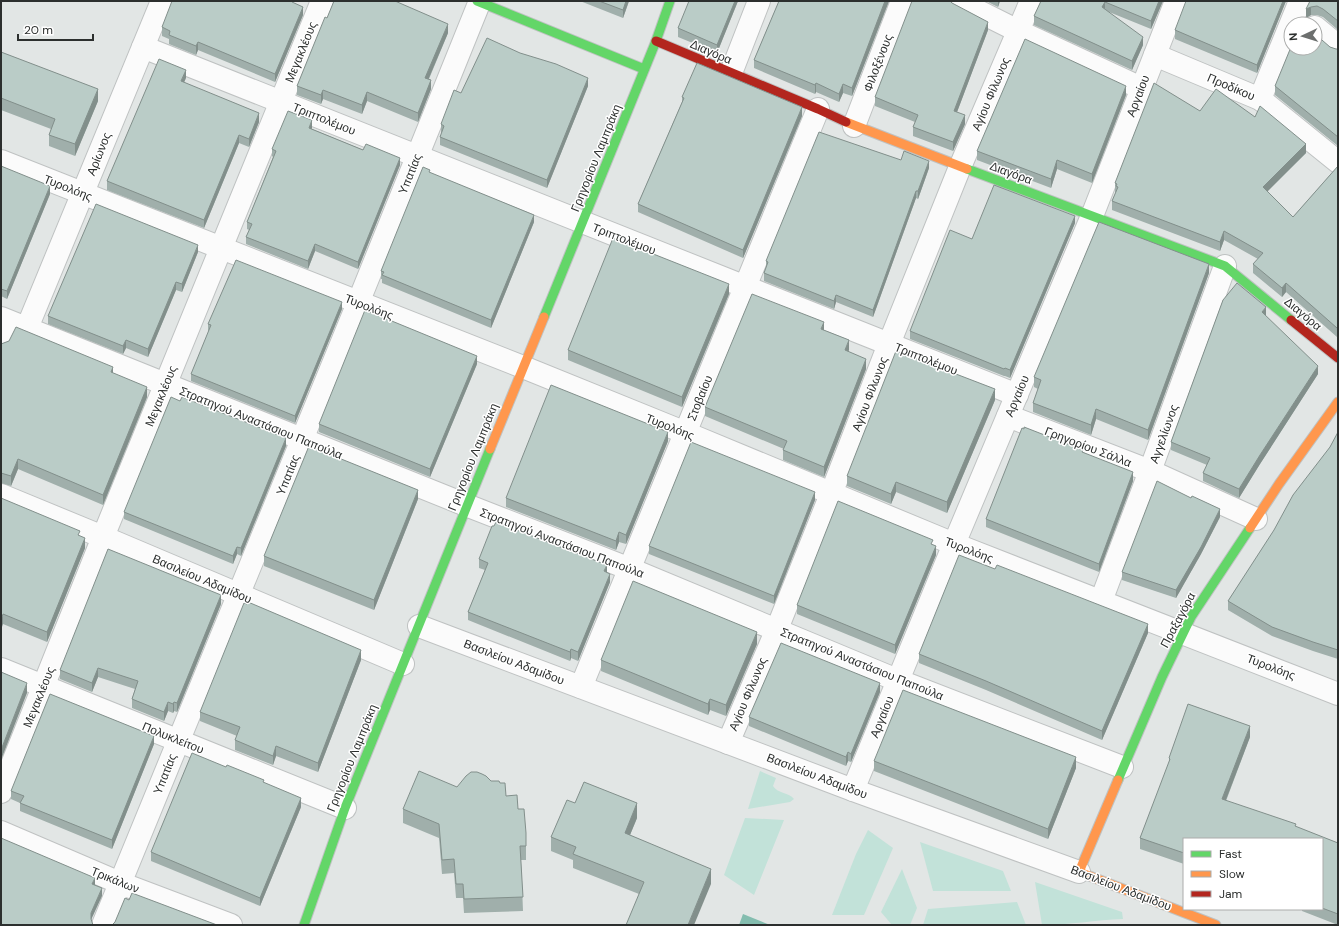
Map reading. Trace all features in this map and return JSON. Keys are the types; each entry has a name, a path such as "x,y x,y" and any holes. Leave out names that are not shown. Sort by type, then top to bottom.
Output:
{"street":[{"name":"Αρίωνος","path":"10,327 83,194 162,1"},
{"name":"Μεγακλέους","path":"1,792 103,537 322,1"},
{"path":"479,1 644,69"},
{"name":"Υπατίας","path":"103,925 303,439 479,1"},
{"name":"Γρηγορίου Λαμπράκη","path":"304,925 345,808 522,367 583,223 656,41 670,1"},
{"path":"731,73 759,1"},
{"name":"Φιλοξένους","path":"854,126 902,1"},
{"path":"958,1 1018,31 1141,88"},
{"name":"Αγίου Φίλωνος","path":"728,743 831,494 960,167 1031,1"},
{"name":"Αργαίου","path":"852,790 1092,216 1176,1"},
{"path":"1260,99 1302,12"},
{"path":"1323,34 1338,46"},
{"name":"Διαγόρα","path":"656,41 818,109 854,126 1225,266 1338,358"},
{"name":"Τριπτολέμου","path":"143,47 1017,395"},
{"name":"Προδίκου","path":"1155,55 1260,99 1338,162"},
{"name":"Στοβαίου","path":"581,688 818,109"},
{"name":"Τυρολόης","path":"1,162 522,367 954,544 1338,694"},
{"name":"Αγγελίωνος","path":"1101,601 1225,266"},
{"name":"Στρατηγού Αναστάσιου Παπούλα","path":"10,327 166,385 303,439 466,506 630,569 898,680 1122,767"},
{"name":"Πραξαγόρα","path":"1079,872 1122,767 1162,677 1202,600 1256,519 1338,402"},
{"name":"Γρηγορίου Σάλλα","path":"1008,416 1150,471 1256,519"},
{"name":"Βασιλείου Αδαμίδου","path":"1,495 403,664"},
{"name":"Βασιλείου Αδαμίδου","path":"419,626 852,790 1079,872 1216,925"},
{"name":"Πολυκλείτου","path":"1,669 345,808"},
{"name":"Τρικάλων","path":"1,832 120,883 231,925"}],"shaded area":[{"path":"760,771 776,778 773,786 775,789 789,795 794,799 790,802 748,809"},
{"path":"745,818 784,820 754,895 724,875"},
{"path":"868,830 893,848 864,915 832,915 856,854"},
{"path":"920,842 1003,871 1011,891 933,891"},
{"path":"902,869 917,908 910,925 892,925 881,912"},
{"path":"1035,882 1122,912 1123,919 1042,925"},
{"path":"1017,902 1026,925 923,925 928,909"},
{"path":"743,914 770,925 739,925"}],"building":[{"path":"172,1 293,1 292,2 303,7 275,74 198,42 196,46 169,35 170,31 162,27"},
{"path":"334,1 395,1 448,24 425,78 431,80 418,113 367,92 362,105 323,90 321,95 297,86 325,17 327,18"},
{"path":"599,1 626,1 623,10"},
{"path":"689,1 735,1 717,45 678,28"},
{"path":"779,1 885,1 852,88 843,84 839,94 816,83 815,85 754,60"},
{"path":"912,1 950,1 988,22 954,111 965,115 953,142 913,127 918,115 875,97"},
{"path":"1041,1 1159,1 1151,21 1105,2 1102,7 1143,37 1132,61 1034,16"},
{"path":"1186,1 1283,1 1257,65 1175,30"},
{"path":"1310,1 1338,1 1338,21 1317,6 1306,9"},
{"path":"487,38 520,53 556,64 588,78 547,180 440,137 444,126 441,124 454,90 461,93"},
{"path":"1025,39 1126,86 1092,174 1057,160 1051,179 977,151"},
{"path":"1323,41 1330,47 1338,49 1338,137 1275,86 1287,56 1323,56"},
{"path":"1,52 98,89 75,144 49,135 55,119 1,98"},
{"path":"159,59 186,70 181,81 259,113 249,139 239,135 204,220 107,181"},
{"path":"697,63 802,107 743,250 638,204 684,98 682,97"},
{"path":"1154,83 1200,111 1216,89 1255,117 1260,106 1306,144 1263,187 1293,217 1338,166 1337,328 1286,283 1282,288 1253,264 1263,253 1224,231 1220,242 1112,201 1118,187 1115,183"},
{"path":"288,111 312,120 309,128 363,150 366,144 400,158 358,262 315,244 308,261 246,237 252,224 247,222 276,151 272,149"},
{"path":"819,132 901,160 904,151 929,161 918,191 916,191 873,310 836,295 834,301 764,273 768,262 766,261"},
{"path":"1,166 50,186 7,291 1,289"},
{"path":"423,167 430,170 429,172 534,215 491,320 382,275 384,272 381,271"},
{"path":"994,185 1075,216 1010,370 1004,369 910,331 950,230 972,239"},
{"path":"96,204 198,245 182,284 176,282 148,349 126,340 123,346 48,316"},
{"path":"1099,222 1209,264 1148,430 1096,409 1091,425 1033,403 1041,380 1034,377"},
{"path":"613,238 729,284 682,397 568,350"},
{"path":"236,260 342,302 295,416 191,374 211,325 208,324"},
{"path":"1237,283 1266,307 1262,312 1318,366 1239,489 1203,473 1210,458 1171,442 1223,300"},
{"path":"752,294 824,322 821,329 849,340 845,350 866,359 824,467 783,450 787,441 705,407"},
{"path":"365,310 477,356 430,469 319,424"},
{"path":"16,327 113,367 111,372 147,387 103,495 18,459 11,476 1,473 1,344 9,341"},
{"path":"896,351 995,389 947,502 896,482 891,494 847,476"},
{"path":"551,385 668,432 626,535 619,532 616,541 506,498"},
{"path":"171,397 180,401 182,397 286,438 241,548 237,547 233,556 124,512"},
{"path":"1024,427 1083,450 1082,452 1133,472 1099,564 986,519 1022,428 1024,429"},
{"path":"1338,432 1338,650 1272,627 1228,601 1274,530 1293,495 1330,447"},
{"path":"691,442 815,492 774,596 649,546"},
{"path":"309,446 418,490 374,600 264,556"},
{"path":"1157,481 1191,498 1192,496 1220,509 1201,547 1176,590 1122,572"},
{"path":"1,498 80,531 78,535 85,538 47,632 3,614 1,620"},
{"path":"838,501 933,540 931,544 936,546 895,645 797,605"},
{"path":"496,522 607,565 604,571 610,574 578,652 571,649 570,652 468,612 488,563 479,559 492,526 494,526"},
{"path":"108,549 221,595 177,703 174,702 173,704 168,702 164,712 132,699 138,681 98,668 92,683 60,670"},
{"path":"959,555 995,569 997,565 1148,624 1102,731 919,654"},
{"path":"633,581 757,632 726,705 710,699 708,704 601,660"},
{"path":"248,602 361,650 318,763 276,746 273,756 235,740 240,727 200,712 244,603 247,604"},
{"path":"781,643 880,683 851,754 848,752 846,757 749,717"},
{"path":"1,672 27,683 1,750"},
{"path":"903,690 1076,757 1048,829 874,761"},
{"path":"50,694 154,736 112,840 20,803 24,796 11,791"},
{"path":"1188,704 1250,726 1222,799 1296,824 1295,826 1338,843 1338,914 1323,908 1323,838 1183,838 1183,853 1140,838 1170,759 1169,758"},
{"path":"192,753 264,780 263,782 301,798 260,898 151,852"},
{"path":"419,771 457,787 471,772 477,772 486,776 491,781 505,783 506,796 517,795 518,809 524,809 526,833 526,846 520,846 523,897 464,899 463,884 456,884 454,859 442,860 439,824 403,809"},
{"path":"584,782 637,803 625,833 711,869 688,925 626,925 644,882 573,854 576,847 551,837 567,800 575,803"},
{"path":"1,838 95,878 92,884 102,888 91,913 93,925 1,925"},
{"path":"132,893 217,925 112,925 115,922 125,898 129,900"}],"traffic: fast":[{"path":"477,1 644,69"},
{"path":"544,317 656,41 670,1"},
{"path":"967,169 1225,266 1291,320"},
{"path":"304,925 345,808 490,449"},
{"path":"1118,780 1162,677 1191,617 1250,528"}],"traffic: slow":[{"path":"846,122 967,169"},
{"path":"490,449 544,317"},
{"path":"1250,528 1279,484 1338,402"},
{"path":"1118,780 1079,872 1216,925"}],"traffic: jam":[{"path":"656,41 846,122"},
{"path":"1291,320 1338,358"}]}
